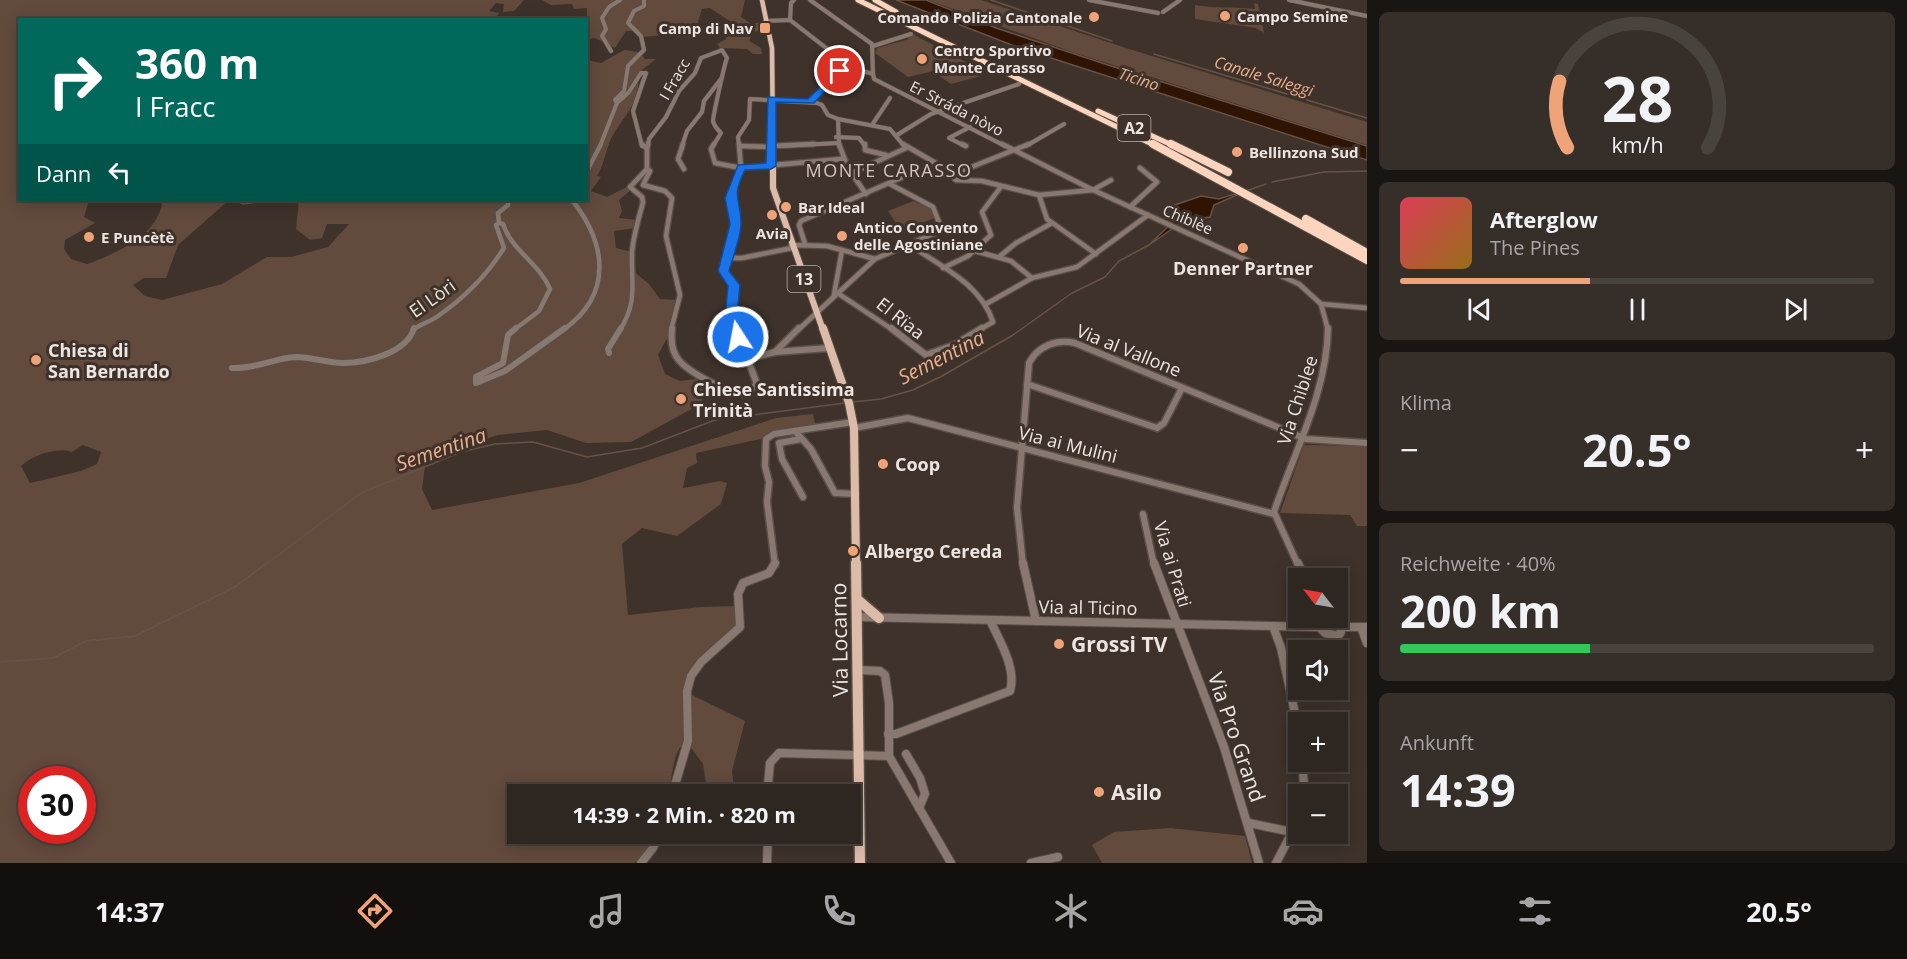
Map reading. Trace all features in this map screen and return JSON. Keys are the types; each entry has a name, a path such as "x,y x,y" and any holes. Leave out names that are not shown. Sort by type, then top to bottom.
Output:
{"highway":[{"path":"849,0 916,28"},
{"name":"A2","path":"858,0 1241,187"},
{"name":"A2","path":"867,0 1098,111 1367,253"},
{"path":"875,0 908,20"},
{"name":"A2","path":"1098,111 1111,115 1228,172"},
{"name":"A2","path":"1264,199 1367,260"}],"main road":[{"name":"13","path":"762,0 764,18 772,44 771,166 776,199 854,422"},
{"name":"Via Locarno","path":"854,422 860,863"},
{"path":"858,600 879,618"}],"street":[{"path":"611,51 602,36 606,29 603,17 609,7 620,0"},
{"path":"588,169 596,159 597,150 617,102 615,100 624,91 624,83 629,74 628,66 644,50 641,36 628,24 634,11 644,6 644,0"},
{"path":"764,18 790,20 791,2 794,0"},
{"path":"810,0 873,46"},
{"path":"1089,0 1158,13 1180,0"},
{"path":"1289,0 1367,16"},
{"name":"Er Stráda nòvo","path":"790,20 852,68 873,74 874,78 970,128 1148,215"},
{"path":"873,46 911,34"},
{"path":"873,46 873,74"},
{"name":"I Fracc","path":"617,102 629,92 640,73 646,73 633,111 638,122 642,146 647,149 650,139 666,117 679,91 694,75 700,59 720,49 727,58 721,70 723,82 713,117 714,125 721,133 711,147 712,159 720,166 741,168 842,159"},
{"path":"811,101 838,73 852,68"},
{"path":"684,169 678,159 687,131 702,112 704,101 721,79"},
{"path":"897,135 939,111 1019,84"},
{"path":"647,149 649,172 643,185 667,192 671,198 670,220 666,234 668,261 680,296 674,309 671,332 675,355 688,368 730,392 744,394 753,390 757,384 751,358 738,337 732,306 734,285 723,271 735,224 730,198 741,168 739,133 748,120 748,106 752,98 811,101 822,105 827,114 838,119 889,129 897,135 906,148 958,180 982,181 1000,188 1020,189 1039,195 1093,190 1111,180"},
{"path":"872,125 890,98"},
{"path":"838,119 836,137 842,159 850,174 866,194"},
{"path":"949,176 1017,152 1064,124"},
{"path":"966,146 949,138 970,128"},
{"path":"836,137 862,139 865,150 887,155"},
{"path":"740,143 771,147 838,143"},
{"path":"850,174 906,148"},
{"path":"805,244 799,225 801,221 912,173 941,168"},
{"path":"1130,207 1157,182 1140,168"},
{"path":"609,353 608,349 631,312 634,281 632,252 643,202 642,197 630,187 647,169"},
{"path":"775,352 875,259 910,246 942,227 933,207 891,184"},
{"path":"943,268 968,256 991,235 982,212 1000,188"},
{"path":"1039,195 1043,212 1052,223 1096,254"},
{"path":"508,201 508,205 498,213 501,223 513,246 528,256 542,273 550,289 541,308 508,336 503,363 475,379 476,382 509,369 551,341 585,313 599,284 598,251 590,226 573,201"},
{"path":"910,246 972,288 986,304 1032,278 1073,269 1148,215"},
{"name":"Chiblèe","path":"1148,215 1219,245 1292,280 1321,304"},
{"name":"El Lòri","path":"232,368 250,369 295,357 343,363 392,352 410,341 414,328 436,318 476,286 482,274 503,250 496,226 501,223"},
{"path":"999,257 1016,243 1052,223"},
{"path":"726,258 742,258 805,244 842,250 875,259"},
{"path":"836,294 832,291 842,250"},
{"path":"975,250 1016,263 1032,278"},
{"name":"El Rïaa","path":"836,294 870,312 926,355 954,345 993,322 986,304"},
{"path":"1321,304 1367,308"},
{"name":"Via Chiblee","path":"1274,514 1327,365 1329,341 1321,304"},
{"name":"Via al Vallone","path":"1036,621 1023,567 1017,522 1031,358 1053,343 1062,340 1300,437 1314,441 1367,443"},
{"path":"751,358 775,352 829,348"},
{"path":"1027,384 1157,428 1162,426 1182,388"},
{"name":"Via ai Mulini","path":"676,784 688,745 690,717 687,691 691,676 710,653 740,627 741,586 748,579 769,573 775,566 767,502 769,482 765,466 766,441 772,434 854,422 908,418 1274,514"},
{"path":"795,430 815,456 835,493 856,494"},
{"path":"801,439 778,444 782,459 803,496"},
{"name":"Via ai Prati","path":"1143,513 1150,554 1177,624"},
{"path":"1274,514 1300,568"},
{"name":"Via al Ticino","path":"858,617 1288,625"},
{"path":"888,734 896,734 1010,691 1013,683 1011,674 990,620"},
{"name":"Via Pro Grand","path":"1177,624 1217,726 1259,863"},
{"path":"1273,626 1281,648 1295,712"},
{"path":"1348,627 1364,627 1367,643"},
{"name":"Via al Ticino","path":"1321,628 1324,633 1335,636 1340,634 1340,628"},
{"path":"858,670 884,673 889,704 889,756 951,863"},
{"path":"768,784 770,763 776,754 889,756"},
{"path":"906,754 920,778 925,794 919,808"},
{"path":"1248,823 1288,831"},
{"path":"1276,863 1288,840"},
{"path":"641,863 655,844"},
{"path":"767,863 768,844"},
{"path":"1031,863 1058,857"}],"shaded area":[{"path":"0,0 524,0 514,11 503,12 504,4 496,3 489,11 499,13 495,18 18,18 18,201 89,201 84,217 95,223 65,240 64,249 71,259 87,264 110,255 135,241 154,223 160,212 162,201 228,201 178,245 166,278 144,278 133,285 145,296 162,300 222,284 267,257 291,257 328,247 349,224 327,224 322,238 310,240 296,229 299,201 588,201 588,60 601,63 624,50 639,52 645,59 656,59 638,73 634,102 610,141 597,176 601,177 591,191 607,197 631,185 632,189 619,200 622,211 619,218 638,220 636,228 614,231 616,248 632,252 632,270 649,284 660,299 679,300 674,309 671,331 658,355 665,374 680,381 705,378 707,390 699,405 631,442 586,443 547,430 498,435 426,459 422,489 432,510 579,483 776,418 813,414 816,427 696,453 697,463 687,468 683,488 720,481 727,483 721,504 677,536 642,528 622,544 628,615 701,607 737,606 736,627 689,675 690,694 745,721 732,771 734,784 706,784 703,764 692,749 680,747 675,758 670,784 507,784 507,844 651,845 635,863 0,863","holes":["83,445 101,452 97,464 81,471 30,483 21,466 45,453 72,452"]},
{"path":"542,0 745,0 741,17 750,23 766,23 769,32 754,31 749,41 761,48 762,54 753,54 747,49 720,48 717,44 726,39 731,22 710,8 702,9 693,38 665,35 642,37 635,31 626,31 615,48 595,38 588,39 587,8 574,9 572,4 551,5"},
{"path":"928,0 981,0 1126,48 1367,122 1367,145 1075,53"},
{"name":"Campo Semine","path":"1254,3 1258,4 1264,33 1256,28 1195,19 1195,5 1255,9"},
{"name":"Centro Sportivo Monte Carasso","path":"915,34 968,63 908,77 875,53 877,48 909,39 906,37"},
{"path":"965,65 981,76 951,84 935,73"},
{"path":"913,201 932,209 935,218 901,231 888,211"},
{"path":"1304,445 1367,446 1367,526 1357,526 1350,515 1280,513"},
{"path":"1170,828 1245,836 1252,863 1102,863 1092,845 1114,832"}],"water":[{"name":"Ticino","path":"896,0 926,0 996,28 1367,146 1367,160 1017,47"},
{"path":"1248,190 1214,205 1210,217 1185,220 1149,245 1177,218 1169,207 1201,196 1219,199"}],"waterway":[{"name":"Canale Saleggi","path":"991,0 1112,41"},
{"name":"Canale Saleggi","path":"1154,54 1367,118"},
{"name":"Sementina","path":"1272,182 1324,172 1367,171"},
{"name":"Sementina","path":"1246,191 1266,184"},
{"path":"237,201 243,204 264,201"},
{"name":"Sementina","path":"853,402 881,399 913,390 942,376 1013,335 1072,293 1105,277 1119,261 1149,245"},
{"name":"Sementina","path":"265,565 361,493 461,452 495,444 533,442 587,457 642,448 715,420 845,403"},
{"name":"Sementina","path":"0,662 53,658 86,641 135,636 235,587 267,563"}],"place":[{"name":"Campo Semine","path":"1225,16"},
{"name":"Comando Polizia Cantonale","path":"1094,17"},
{"name":"Camp di Nav","path":"765,28"},
{"name":"Centro Sportivo Monte Carasso","path":"922,59"},
{"name":"Bellinzona Sud","path":"1237,152"},
{"name":"Bar Ideal","path":"786,207"},
{"name":"Avia","path":"772,215"},
{"name":"Antico Convento delle Agostiniane","path":"842,236"},
{"name":"E Puncètè","path":"89,237"},
{"name":"Denner Partner","path":"1243,248"},
{"name":"Chiesa di San Bernardo","path":"36,360"},
{"name":"Chiese Santissima Trinità","path":"681,399"},
{"name":"Coop","path":"883,464"},
{"name":"Albergo Cereda","path":"853,551"},
{"name":"Grossi TV","path":"1059,644"},
{"name":"Asilo","path":"1099,792"}],"district":[{"name":"MONTE CARASSO","path":"889,170"}],"route":[{"path":"738,337 732,306 734,285 723,271 735,224 730,204 731,191 741,168 771,166 771,99 811,101 840,71"}]}
